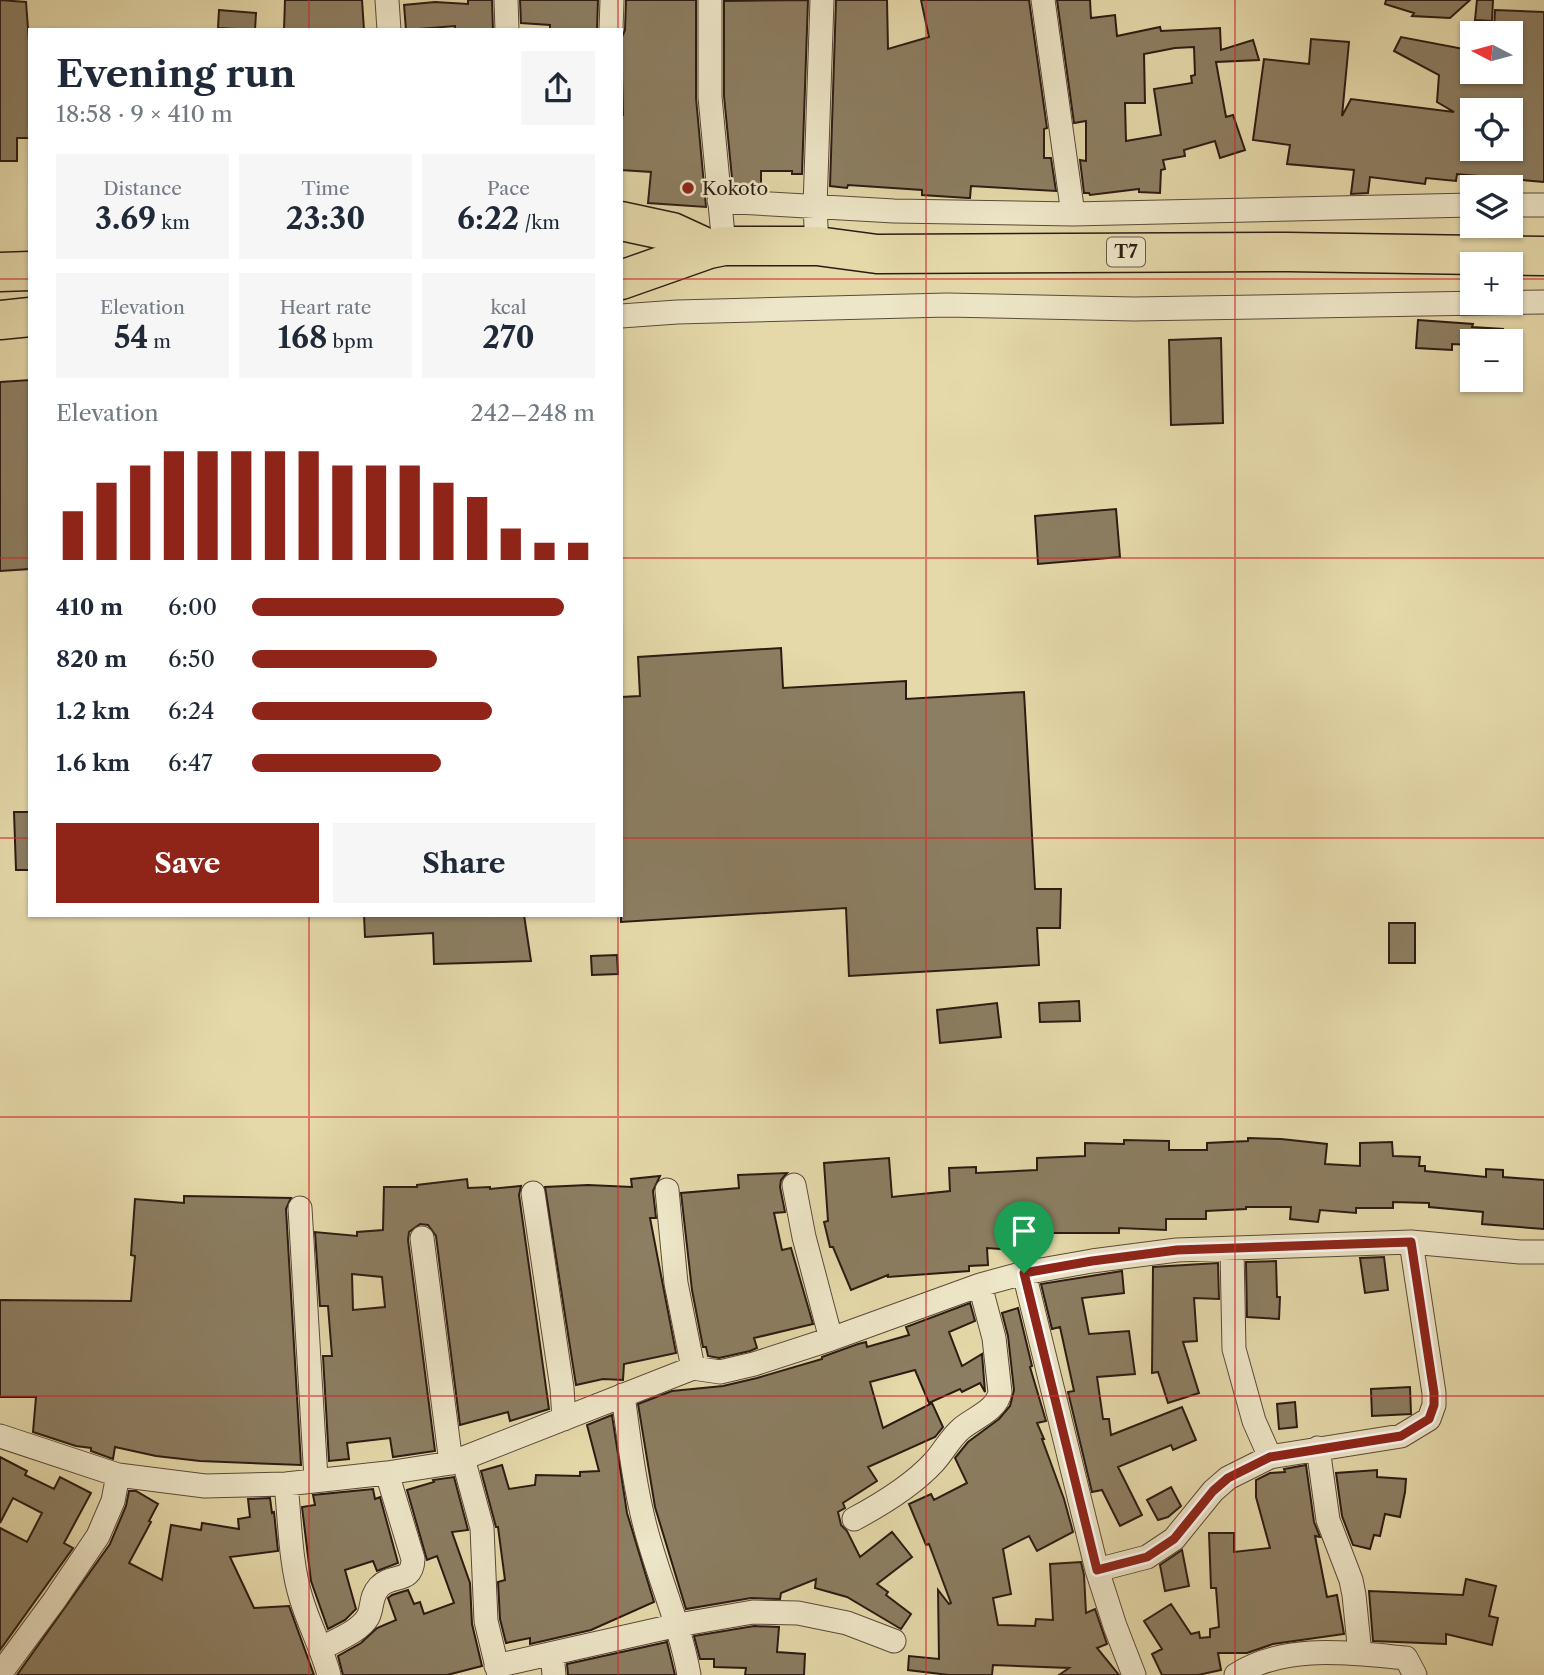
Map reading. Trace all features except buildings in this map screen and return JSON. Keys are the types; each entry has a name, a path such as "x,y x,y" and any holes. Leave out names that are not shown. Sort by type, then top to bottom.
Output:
{"highway":[{"name":"T7","path":"628,222 672,232 717,248"},
{"path":"628,222 644,255 629,277"},
{"name":"T7","path":"629,277 717,248 817,246 877,254 1288,252 1544,256"},
{"path":"0,272 28,271"},
{"path":"0,320 28,317"}],"street":[{"path":"387,0 389,28"},
{"path":"506,0 507,28"},
{"path":"611,28 612,0"},
{"path":"710,0 710,97 719,201 717,248"},
{"path":"817,246 815,207 822,0"},
{"path":"1043,0 1073,214"},
{"path":"719,201 894,211 1073,214 1460,205"},
{"path":"1523,205 1544,205"},
{"path":"623,316 947,305 1134,309 1544,302"},
{"path":"794,1185 804,1237 831,1339"},
{"path":"667,1190 676,1283 693,1367"},
{"path":"533,1193 564,1419"},
{"path":"300,1208 316,1479"},
{"path":"422,1238 457,1461 482,1528 485,1562 484,1605 498,1670 553,1664 678,1625 753,1612 798,1613 847,1623 894,1641"},
{"path":"1097,1570 1147,1557 1174,1539 1213,1491 1228,1478 1270,1457 1401,1436 1429,1419 1434,1405 1434,1393 1411,1242"},
{"path":"0,1436 118,1475 205,1486 286,1484 387,1473 457,1461 693,1367 720,1372 754,1364 981,1285 1024,1273 1177,1250 1411,1242 1544,1252"},
{"path":"1231,1250 1234,1349 1254,1421 1270,1457"},
{"path":"1520,1252 1544,1266"},
{"path":"1024,1273 1097,1570 1134,1675"},
{"path":"854,1519 880,1504 933,1463 961,1429 999,1400 993,1338 981,1285"},
{"path":"623,1395 642,1514 655,1561 678,1625 689,1675"},
{"path":"1318,1448 1328,1520 1354,1595 1360,1654"},
{"path":"322,1648 361,1625 369,1615 372,1596 381,1584 407,1576 413,1568 413,1559 387,1473"},
{"path":"0,1674 98,1536 113,1501 118,1475"},
{"path":"286,1484 300,1595 330,1675"},
{"path":"1236,1675 1247,1668 1293,1654 1360,1654 1406,1658 1415,1675"}],"place":[{"name":"Kokoto","path":"688,188"}],"route":[{"path":"1411,1242 1434,1405 1429,1419 1401,1436 1270,1457 1228,1478 1213,1491 1174,1539 1147,1557 1097,1570 1024,1273 1177,1250 1411,1242"}]}
